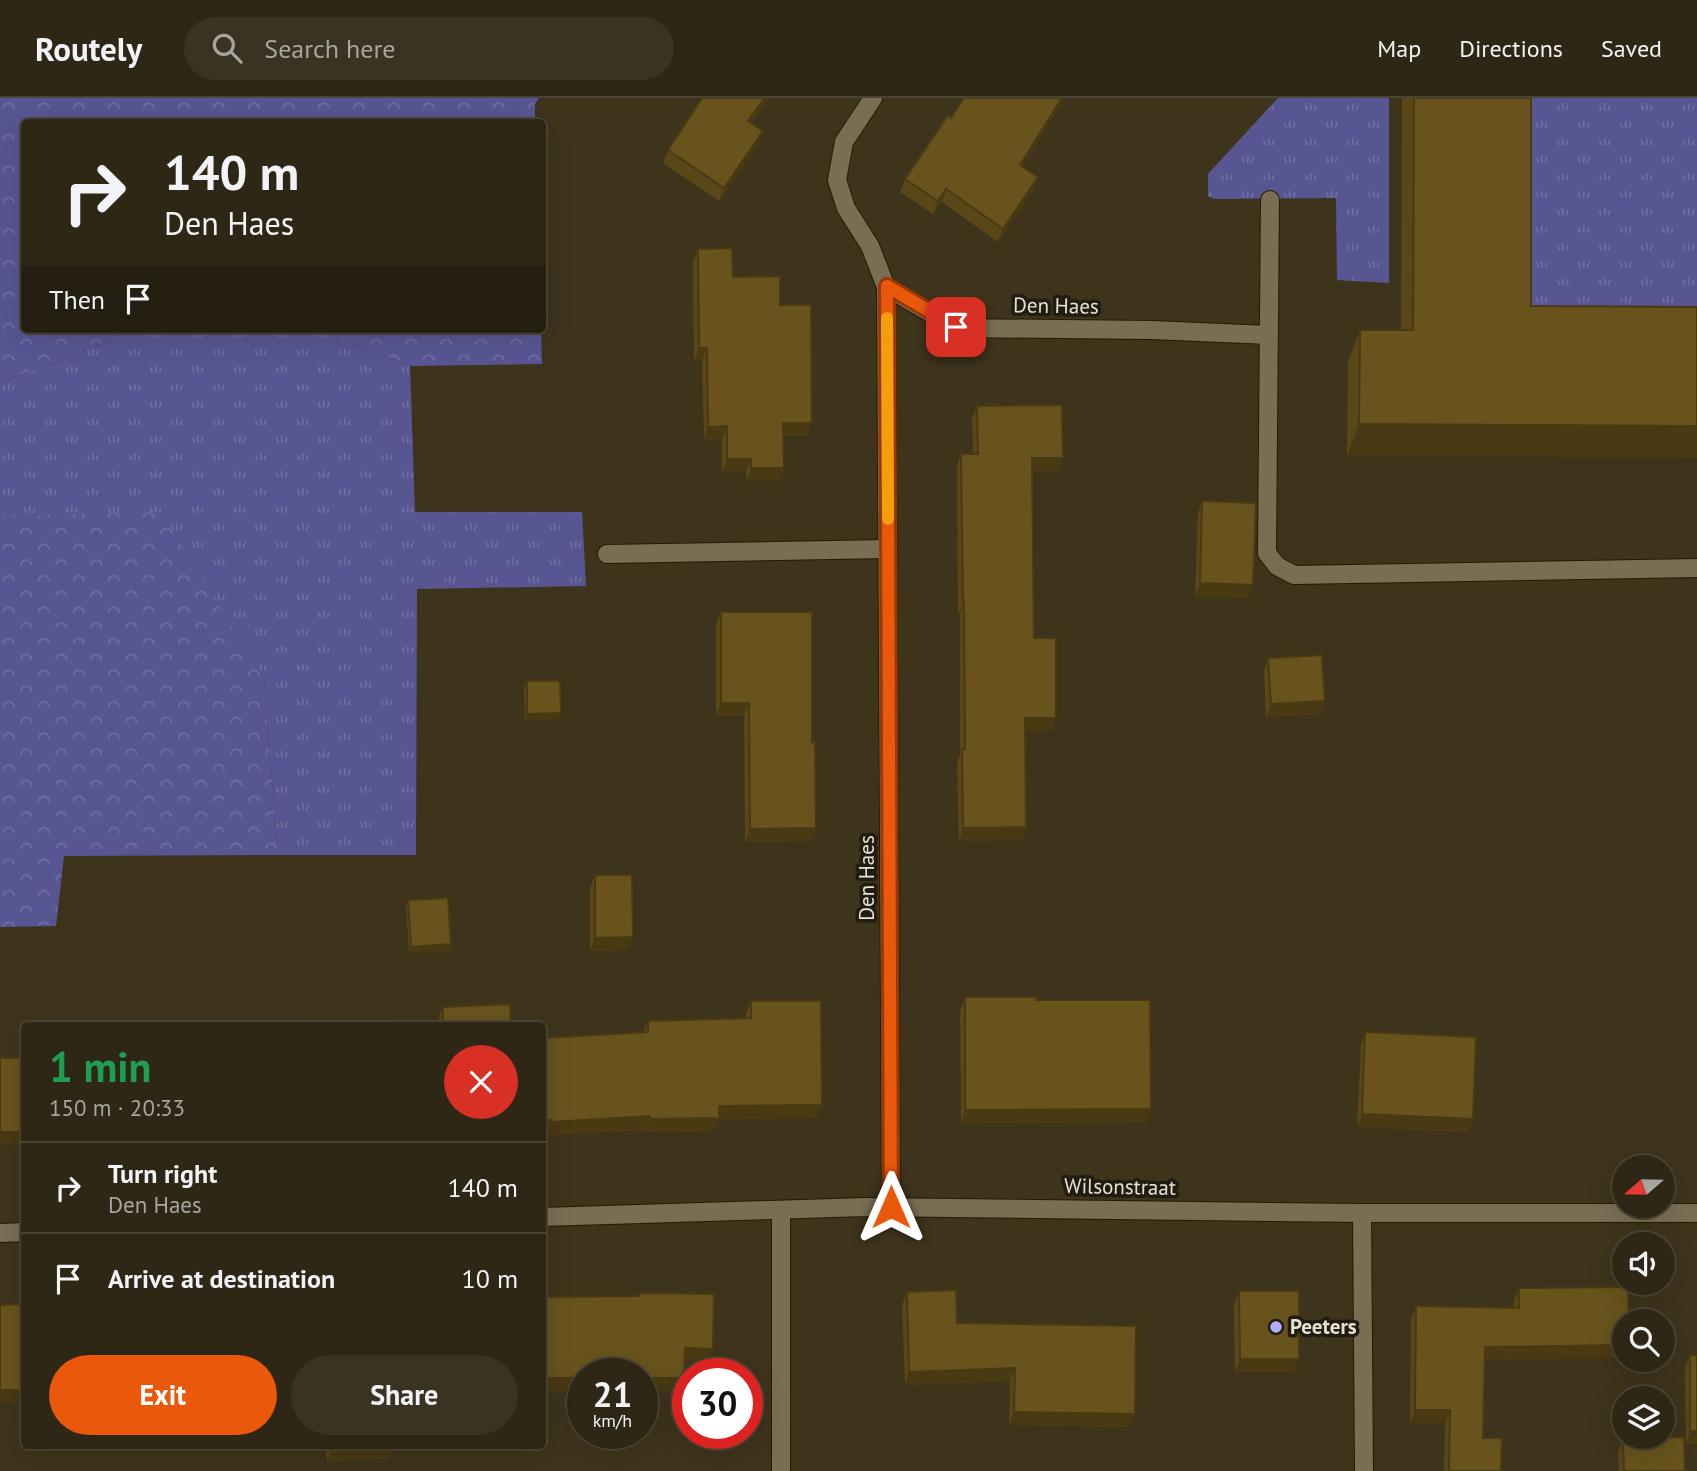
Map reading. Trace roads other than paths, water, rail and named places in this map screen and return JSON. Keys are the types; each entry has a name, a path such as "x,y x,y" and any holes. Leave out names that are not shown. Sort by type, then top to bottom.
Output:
{"street":[{"name":"Den Haes","path":"873,98 844,142 837,180 846,208 870,246 887,286 891,1207"},
{"path":"1270,200 1267,553 1277,566 1294,575 1697,568"},
{"name":"Den Haes","path":"887,286 956,327 1269,335"},
{"path":"607,554 888,549"},
{"name":"Wilsonstraat","path":"546,1217 891,1207 1362,1213 1697,1213"},
{"path":"780,1210 781,1471"},
{"path":"1362,1213 1364,1471"},
{"path":"0,1233 21,1232"}],"place":[{"name":"Peeters","path":"1276,1327"}]}
